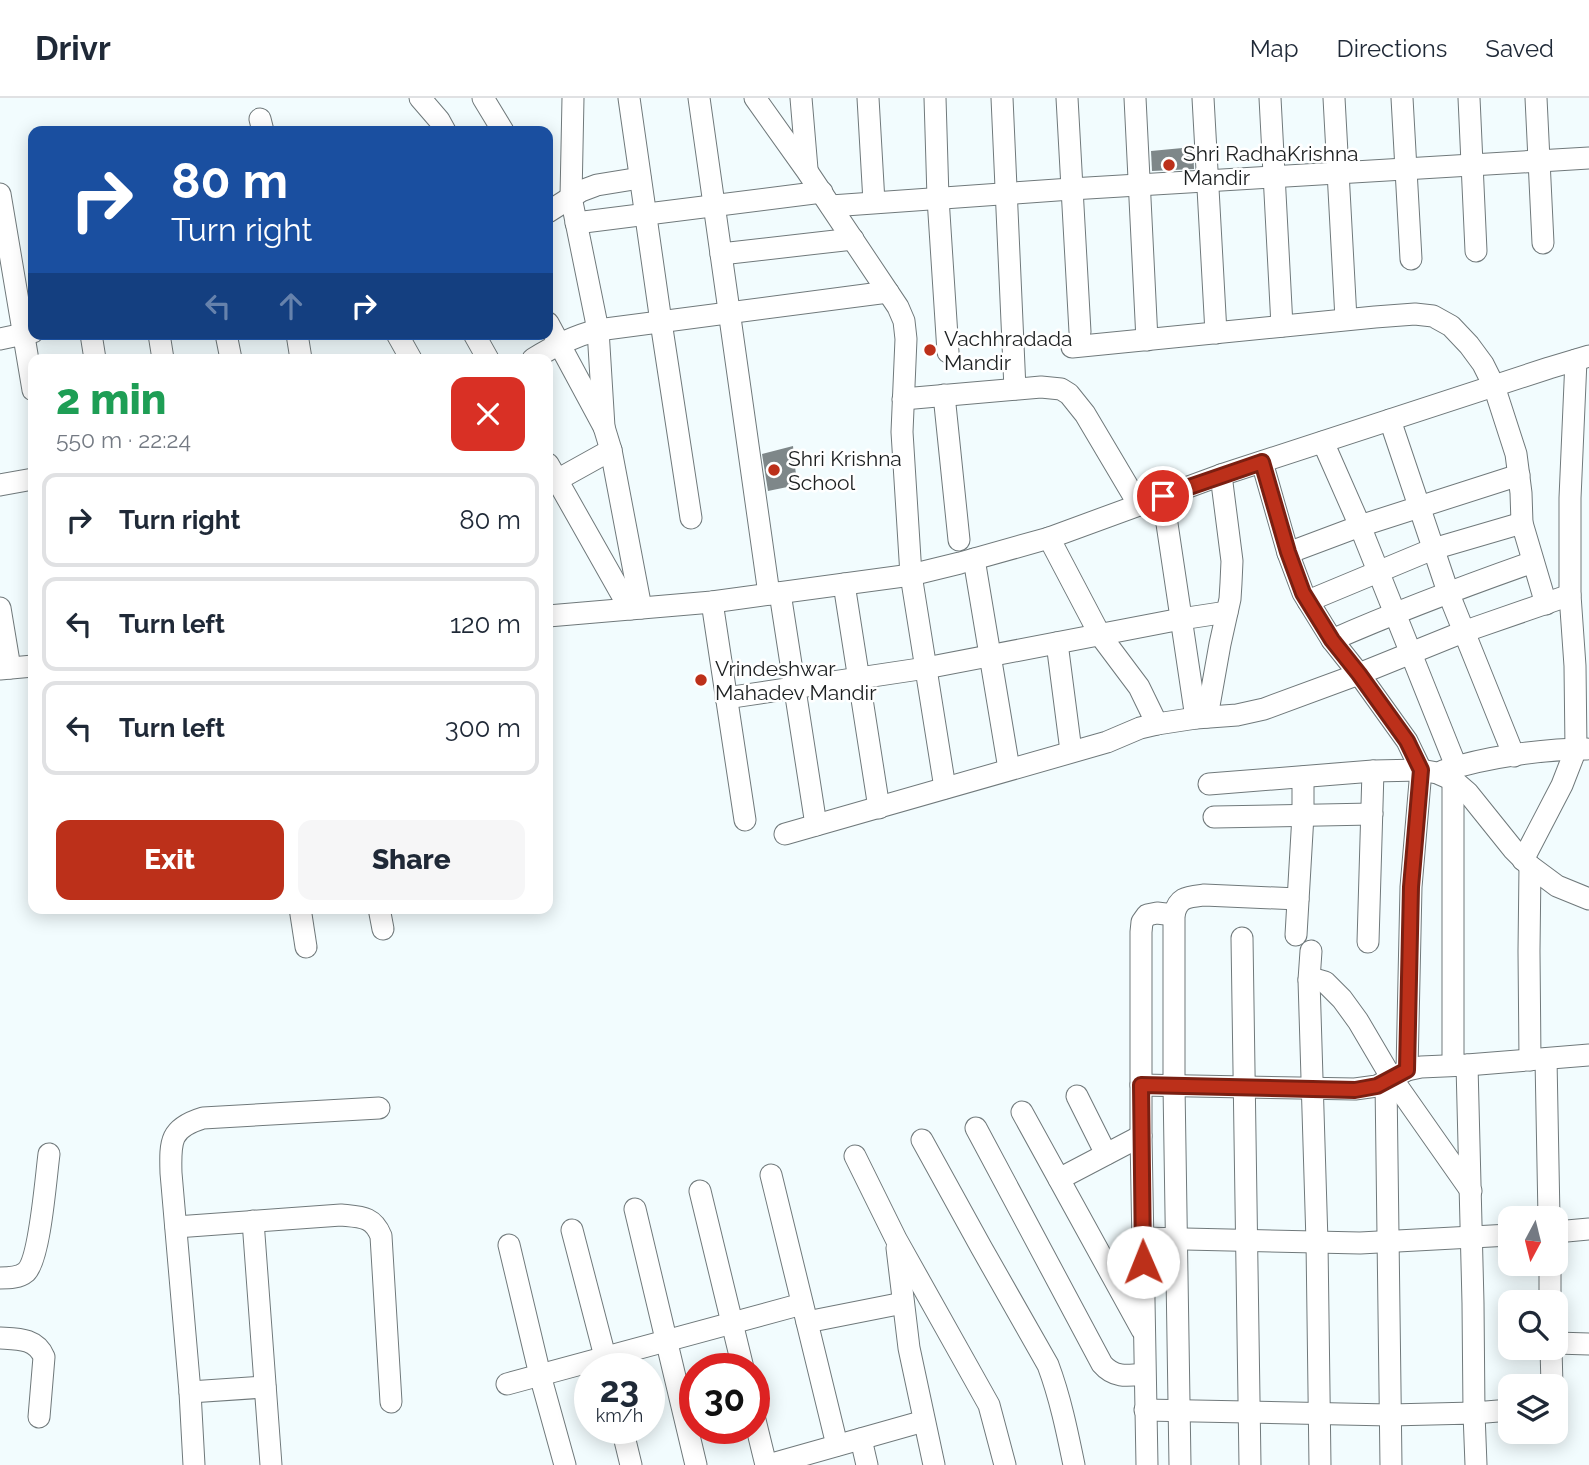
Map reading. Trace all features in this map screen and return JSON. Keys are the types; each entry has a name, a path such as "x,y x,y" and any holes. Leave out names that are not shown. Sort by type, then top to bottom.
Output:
{"street":[{"path":"420,98 442,126"},
{"path":"483,98 500,126"},
{"path":"573,98 571,197 598,330 604,428"},
{"path":"629,98 691,518"},
{"path":"699,98 720,254 774,594 794,687 816,825"},
{"path":"755,98 853,239 898,307 904,321 906,339 902,432 911,575 945,788"},
{"path":"801,98 807,171"},
{"path":"868,98 874,202"},
{"path":"935,98 938,198 948,352"},
{"path":"1002,98 1015,389"},
{"path":"1067,98 1076,340 1147,340 1415,314 1433,316 1451,326 1483,364 1494,386 1516,454 1522,523 1545,604"},
{"path":"1135,98 1147,340"},
{"path":"1203,98 1216,333"},
{"path":"1269,98 1282,326"},
{"path":"1334,98 1346,319"},
{"path":"1402,98 1411,260"},
{"path":"1469,98 1476,251"},
{"path":"1536,98 1544,243"},
{"path":"576,223 714,206 826,199 874,202 1589,158"},
{"path":"553,208 597,185 640,178"},
{"path":"0,194 28,328"},
{"path":"720,254 853,239"},
{"path":"542,354 581,334 598,330 888,292"},
{"path":"0,339 28,333"},
{"path":"553,333 604,428 611,450 636,608"},
{"path":"553,612 712,602 911,575 1049,538 1221,475 1583,358 1580,498 1570,595 1582,749 1527,863 1528,951 1548,1206"},
{"path":"902,399 1015,389 1061,389 1069,394 1085,414 1139,505"},
{"path":"944,395 959,540"},
{"path":"1390,420 1448,592 1514,756"},
{"path":"1323,442 1411,653 1442,772 1460,1065 1471,1191 1476,1465"},
{"path":"553,476 611,450"},
{"path":"1262,462 1288,552 1308,601 1332,640 1407,741 1468,793 1527,863 1557,886 1589,899"},
{"path":"1202,717 1230,599 1232,562 1221,475"},
{"path":"1288,552 1519,475"},
{"path":"0,485 28,480"},
{"path":"553,480 636,608"},
{"path":"1163,496 1181,619 1202,717"},
{"path":"1308,601 1433,549 1522,523"},
{"path":"1049,538 1100,635 1139,687 1157,724"},
{"path":"974,559 1009,769"},
{"path":"1332,640 1395,612 1533,562"},
{"path":"844,584 879,808"},
{"path":"785,834 1107,742 1140,728 1264,709 1463,632 1570,595"},
{"path":"712,602 745,820"},
{"path":"0,608 5,669 28,667"},
{"path":"726,698 926,668 1227,612"},
{"path":"1056,643 1071,751"},
{"path":"1209,784 1373,771 1442,772 1514,756 1582,749"},
{"path":"1368,942 1373,771"},
{"path":"1391,1465 1387,1242 1395,1076 1411,887 1442,772"},
{"path":"1303,777 1298,899 1309,980 1320,1465"},
{"path":"1214,817 1372,814"},
{"path":"1180,1465 1174,915 1178,902 1182,899 1204,895 1298,899"},
{"path":"301,914 306,947"},
{"path":"1147,1465 1141,1136 1142,922 1147,915 1174,915"},
{"path":"1242,938 1250,1465"},
{"path":"1309,980 1325,982 1342,999 1471,1191"},
{"path":"1141,1085 1355,1090 1367,1088 1421,1066 1589,1055"},
{"path":"1077,1096 1106,1154"},
{"path":"194,1465 170,1150 174,1138 180,1128 203,1118 379,1108"},
{"path":"1023,1112 1143,1332"},
{"path":"976,1128 1102,1364 1115,1374 1144,1374"},
{"path":"1059,1179 1141,1136"},
{"path":"922,1140 1048,1365 1065,1419 1074,1465"},
{"path":"0,1278 23,1274 30,1267 36,1251 49,1154"},
{"path":"855,1156 896,1239 989,1405 1005,1465"},
{"path":"771,1175 837,1446"},
{"path":"701,1191 739,1353"},
{"path":"635,1209 696,1465"},
{"path":"176,1227 341,1215 366,1219 377,1228 380,1236 391,1402"},
{"path":"253,1221 271,1465"},
{"path":"1568,1231 1589,1229"},
{"path":"572,1230 604,1353"},
{"path":"1142,1238 1387,1242 1498,1236"},
{"path":"896,1239 909,1348 934,1465"},
{"path":"509,1245 565,1465"},
{"path":"635,1353 732,1323 903,1303"},
{"path":"0,1338 32,1342 40,1348 44,1357 39,1417"},
{"path":"1568,1343 1589,1344"},
{"path":"508,1384 574,1369"},
{"path":"190,1392 265,1387"},
{"path":"1145,1410 1390,1415 1498,1411"},
{"path":"761,1444 767,1465 924,1421"},
{"path":"861,1439 867,1465"},
{"path":"626,1444 631,1465"}],"building":[{"path":"1193,147 1194,169 1152,171 1151,151"},
{"name":"Shri Krishna School","path":"793,446 797,485 768,491 762,454"}],"place":[{"name":"Shri RadhaKrishna Mandir","path":"1169,165"},
{"name":"Vachhradada Mandir","path":"930,350"},
{"name":"Shri Krishna School","path":"774,470"},
{"name":"Vrindeshwar Mahadev Mandir","path":"701,680"}],"route":[{"path":"1143,1262 1141,1085 1355,1090 1377,1086 1407,1070 1411,887 1421,770 1407,741 1332,640 1303,593 1262,462 1163,496"}]}
